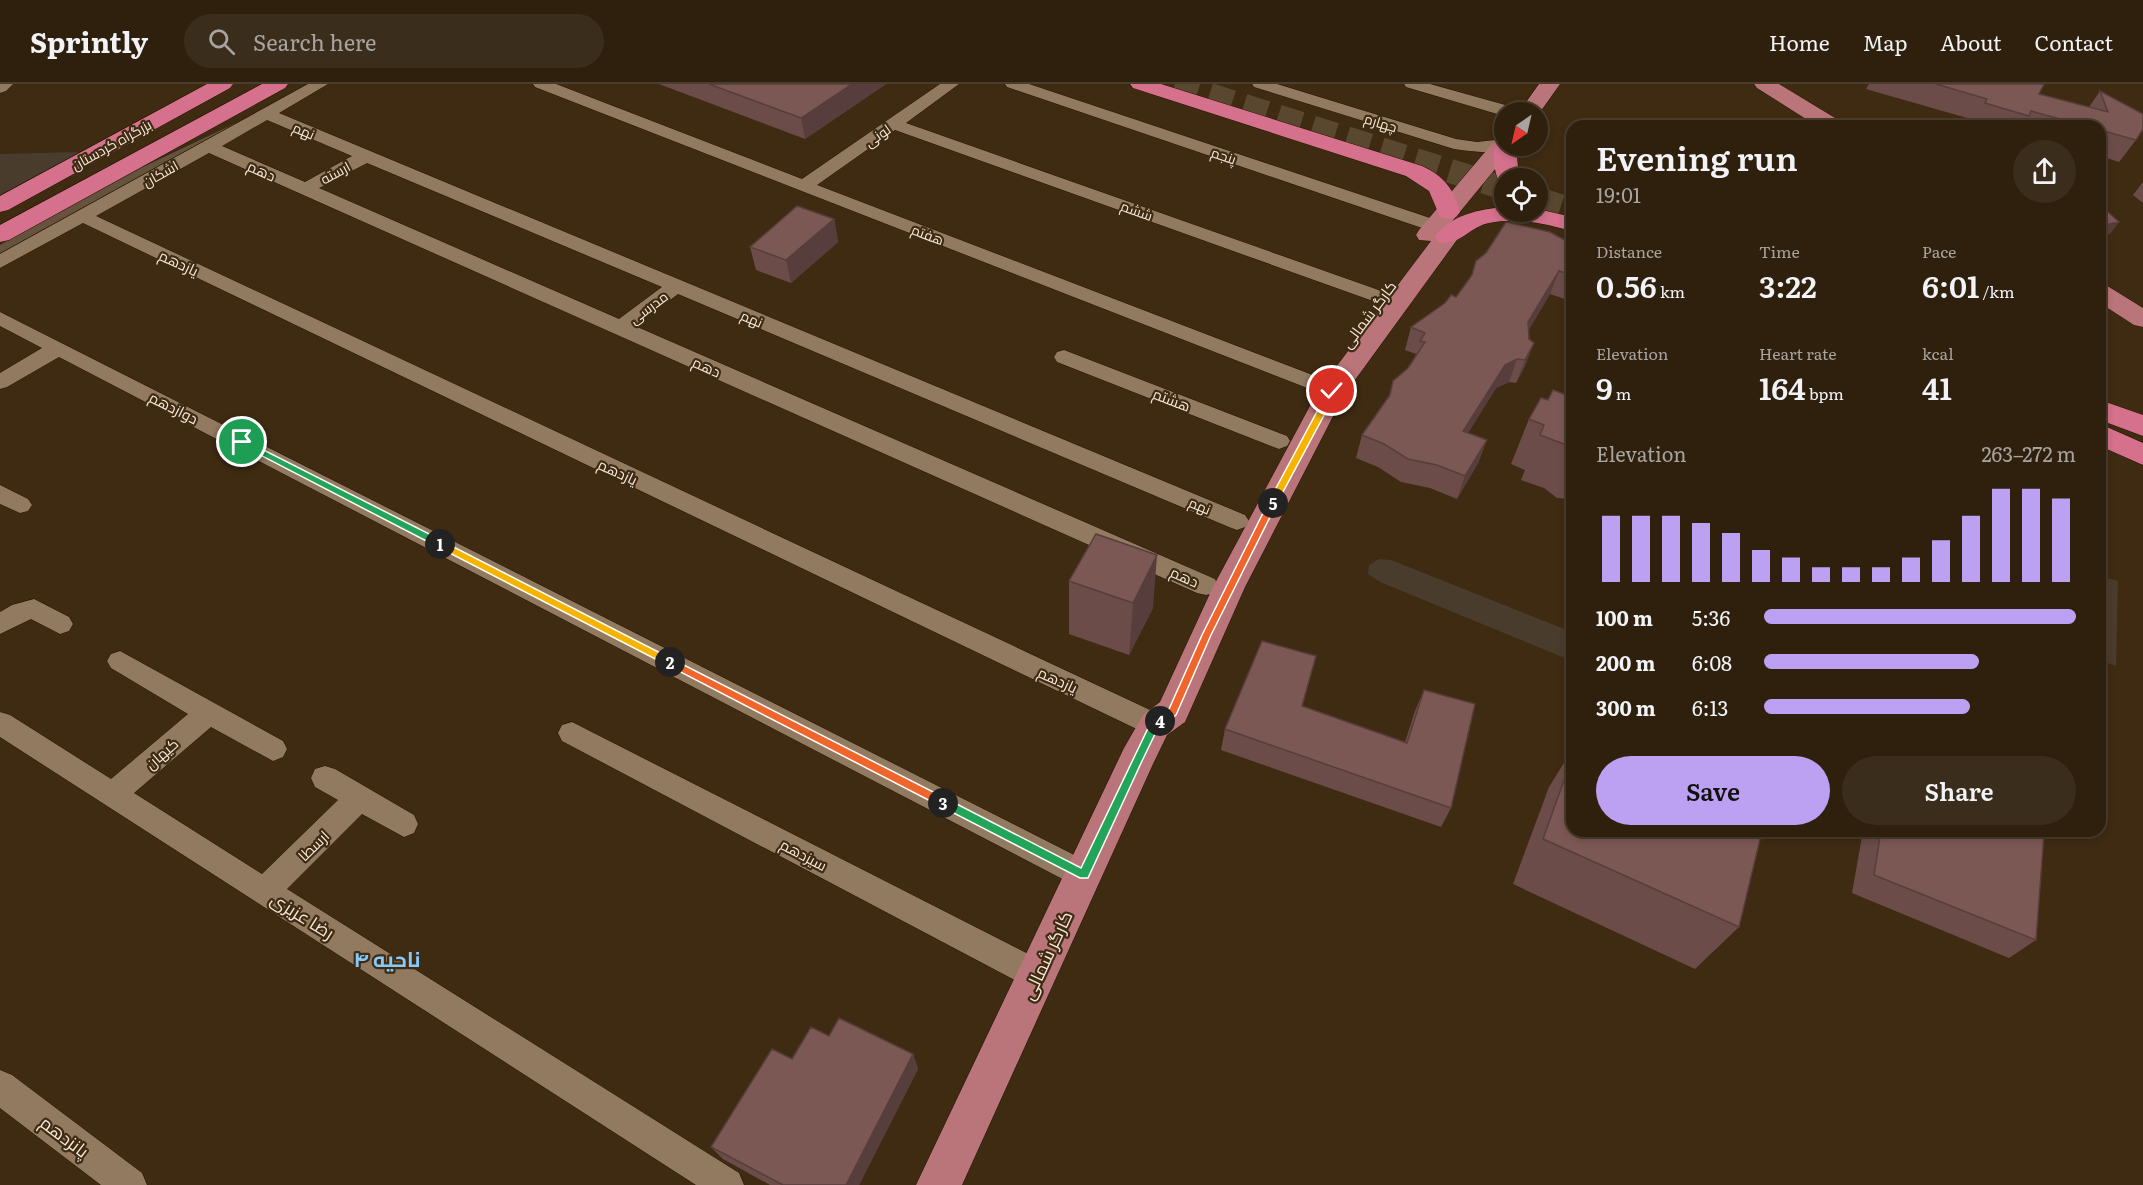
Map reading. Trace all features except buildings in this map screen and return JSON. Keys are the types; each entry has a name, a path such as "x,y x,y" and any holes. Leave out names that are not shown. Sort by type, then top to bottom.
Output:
{"highway":[{"name":"بزرگراه کردستان","path":"0,205 223,84"},
{"path":"0,215 247,84"},
{"path":"205,136 204,118 265,84"},
{"path":"205,136 278,84"},
{"path":"124,167 219,127 301,84"},
{"path":"1140,84 1414,171 1439,186 1445,196 1443,225 1500,214 1541,217 1566,222"},
{"name":"بزرگراه کردستان","path":"0,235 124,167 205,136"},
{"path":"1548,212 1566,221"},
{"path":"2106,412 2143,426"},
{"path":"2106,413 2143,433"},
{"path":"2106,437 2143,455"},
{"path":"2106,454 2143,471"}],"main road":[{"path":"1536,102 1550,84"},
{"path":"1764,84 1822,120"},
{"name":"کارگر شمالی","path":"1228,558 1301,447 1332,391 1443,225 1496,156"},
{"name":"کارگر شمالی","path":"939,1185 1155,725 1173,712 1206,635 1228,558 1279,441 1315,384 1380,297 1443,225"},
{"path":"2106,296 2143,319"}],"street":[{"path":"0,88 4,84"},
{"name":"اشکان","path":"0,262 82,216 205,136 266,114 320,84"},
{"name":"هفتم","path":"541,84 1315,384"},
{"name":"لونی","path":"804,186 951,84"},
{"name":"پنجم","path":"1013,84 1443,225"},
{"name":"چهارم","path":"1260,84 1454,144 1477,147 1494,145"},
{"path":"1412,84 1494,107"},
{"name":"نهم","path":"266,114 676,286 1228,558"},
{"name":"ششم","path":"893,124 1380,297"},
{"name":"دهم","path":"205,136 305,189 620,328 1228,558"},
{"name":"ارسته","path":"305,189 366,156"},
{"name":"یازدهم","path":"82,216 1155,725"},
{"name":"مدرسی","path":"620,328 676,286"},
{"name":"دوازدهم","path":"0,318 1084,875"},
{"path":"0,382 58,348"},
{"name":"هشتم","path":"1064,357 1279,441"},
{"path":"0,624 21,612 34,609 60,624"},
{"path":"120,661 273,749"},
{"name":"کیهان","path":"113,794 208,712"},
{"name":"رضا عزیزی","path":"0,723 727,1185"},
{"name":"سیزدهم","path":"572,733 1037,975"},
{"path":"325,778 404,824"},
{"name":"ارسطا","path":"265,891 360,798"},
{"name":"پانزدهم","path":"0,1087 130,1185"}],"shaded area":[{"path":"259,112 0,258 0,245 143,167"},
{"path":"81,152 0,195 0,154"},
{"path":"1379,559 1391,560 1566,630 1566,659 1380,582 1368,574 1369,565"},
{"path":"2106,578 2118,581 2116,666 2106,662"}],"tunnel":[{"path":"1175,84 1494,185"},
{"path":"1548,202 1566,208"}],"district":[{"name":"ناحیه ۴","path":"387,957"}],"route":[{"path":"242,442 1084,875 1137,759 1155,725 1173,712 1206,635 1301,447 1332,391"}]}
